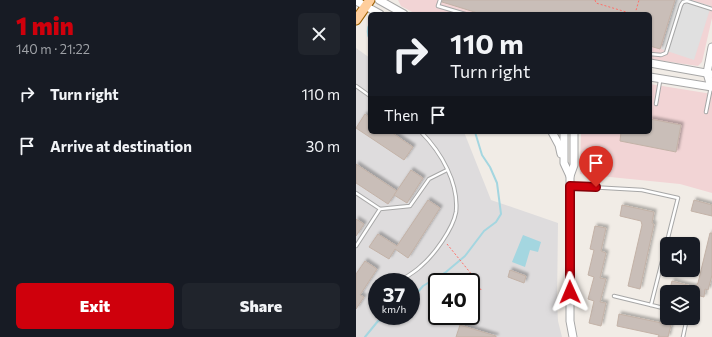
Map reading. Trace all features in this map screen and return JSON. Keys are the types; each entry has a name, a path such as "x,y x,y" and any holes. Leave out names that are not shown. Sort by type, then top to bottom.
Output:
{"main road":[{"path":"356,20 368,3"}],"street":[{"path":"379,0 400,12"},
{"path":"356,1 368,3 378,12"},
{"path":"652,77 712,86 709,73 712,47"},
{"path":"652,63 709,73"},
{"path":"553,134 559,145 564,163 570,176"},
{"path":"564,134 564,163"},
{"path":"573,337 570,321 570,176 574,165 574,134"}],"lane":[{"path":"440,0 438,6 458,12"},
{"path":"652,54 661,55 666,53 683,2 687,1 712,9"},
{"path":"656,104 661,78"},
{"path":"356,86 368,95"},
{"path":"706,112 712,86"},
{"path":"412,273 421,267 442,241 456,213 455,189 435,148 424,134"},
{"path":"356,194 380,209 410,206 429,179 447,170"},
{"path":"570,186 642,190 678,198 651,305"},
{"path":"356,246 380,209"},
{"path":"614,296 660,307"},
{"path":"683,337 686,325"}],"path":[{"path":"595,0 596,3 627,12"},
{"path":"635,12 639,0"},
{"path":"442,241 448,244 477,281 481,290"}],"shaded area":[{"path":"398,0 712,0 712,18 702,62 698,66 652,59 652,12 412,12 401,6"},
{"path":"675,0 691,0 711,6 694,60 661,49"},
{"path":"356,48 368,57 368,134 465,134 491,200 558,223 558,321 562,337 356,337"},
{"path":"652,84 712,94 712,193 680,184 580,174 581,134 652,134"}],"water":[{"path":"523,235 541,242 538,252 530,250 525,267 512,262"}],"building":[{"path":"443,0 675,0 660,49 652,47 652,12 474,12 442,2"},
{"path":"365,114 368,116 368,134 394,134 413,147 404,160 356,128"},
{"path":"652,119 681,125 676,152 620,141 621,134 652,134"},
{"path":"356,164 397,191 388,204 356,183"},
{"path":"411,170 423,178 407,203 394,195"},
{"path":"428,200 440,208 408,258 395,249 389,259 369,247 378,234 397,246"},
{"path":"694,200 712,205 712,216 691,211"},
{"path":"622,205 654,212 652,223 654,224 640,289 628,286 642,225 641,221 620,216"},
{"path":"356,219 364,224 356,236"},
{"path":"595,226 606,228 601,251 606,253 600,278 606,279 600,302 606,303 601,326 589,323 594,301 588,299 594,277 588,275 594,250 590,249"},
{"path":"710,233 712,233 712,275 708,290 705,289 704,297 700,296 700,285 696,285"},
{"path":"365,261 377,269 374,273 368,273 368,283 360,295 364,297 356,309 356,274"},
{"path":"510,270 526,276 524,283 508,277"},
{"path":"672,281 687,285 671,285"},
{"path":"619,314 660,323 660,325 671,325 668,337 658,337 659,335 617,326"},
{"path":"460,325 496,336 496,337 456,337"}],"waterway":[{"path":"368,27 368,32"},
{"path":"420,290 423,286 446,272 465,256 484,231 496,222 501,214 497,183 490,167 482,155 476,134"},
{"path":"365,337 375,325"}],"route":[{"path":"570,292 570,186 596,187"}]}
